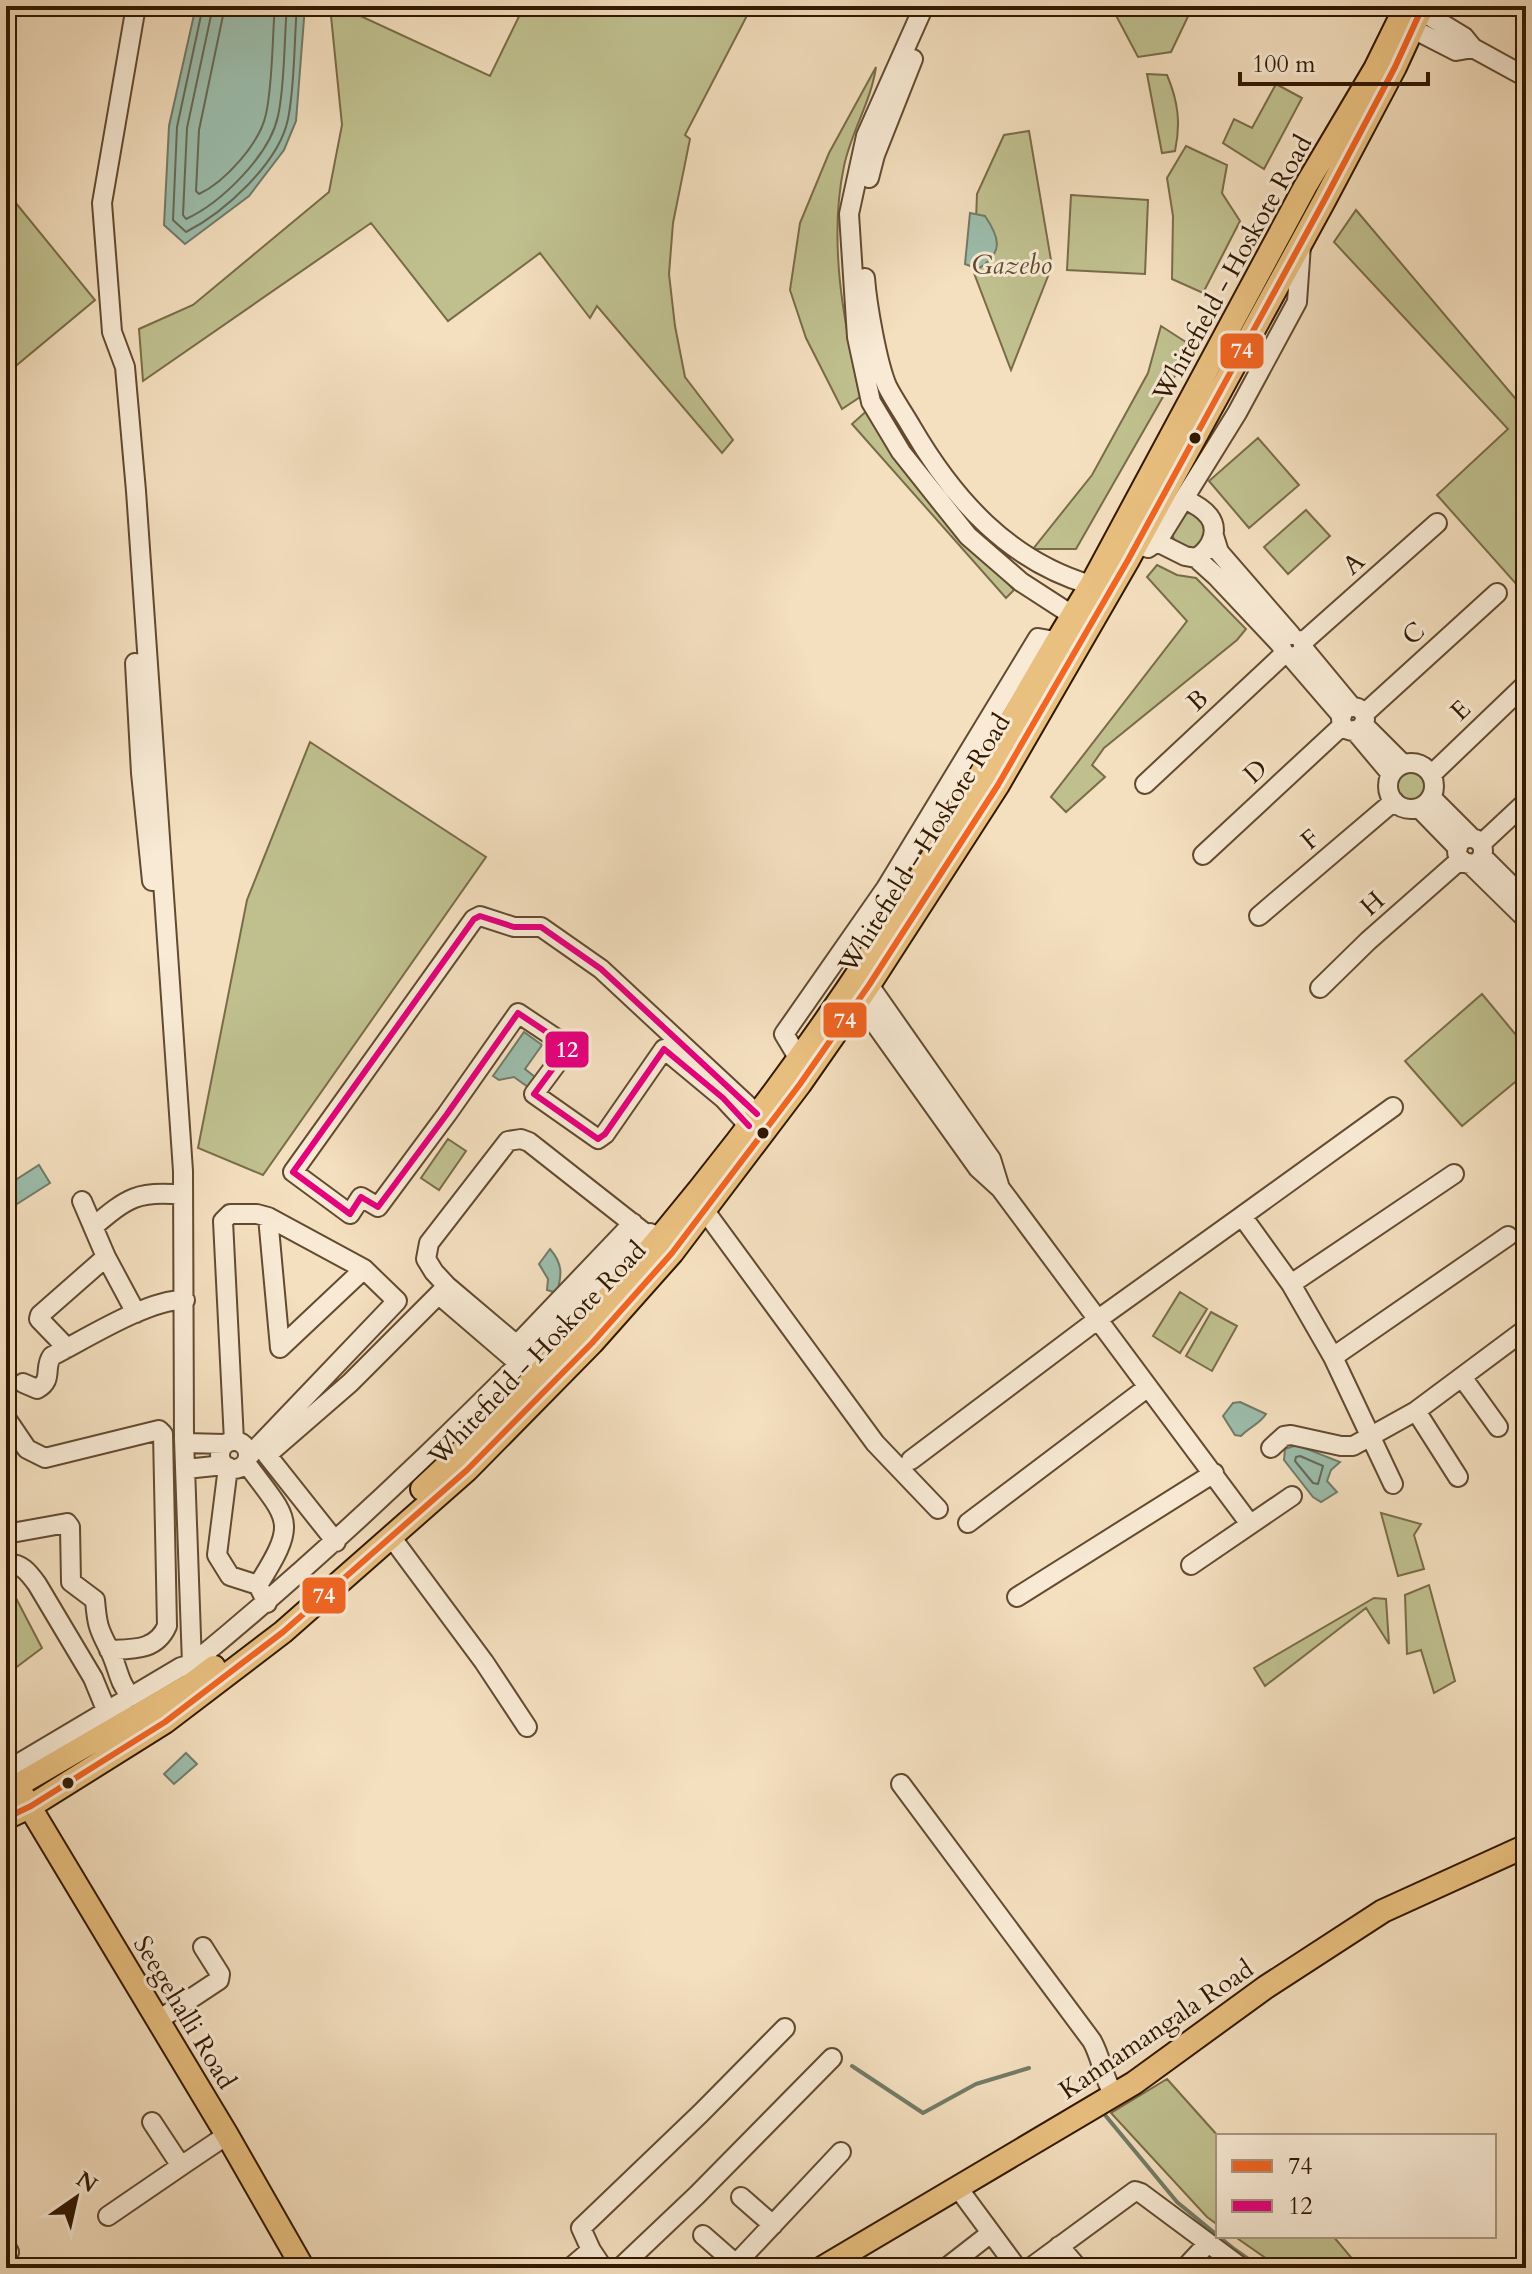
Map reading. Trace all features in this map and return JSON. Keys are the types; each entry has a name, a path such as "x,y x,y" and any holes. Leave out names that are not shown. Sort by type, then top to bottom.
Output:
{"main road":[{"name":"Whitefield - Hoskote Road","path":"6,1818 128,1746 190,1684 275,1620 474,1440 526,1361 753,1120 954,837 1055,641 1091,585 1305,187 1375,69 1416,13"},
{"name":"Whitefield - Hoskote Road","path":"10,1783 283,1632 467,1470 592,1343 654,1275 705,1211 864,992 954,837 1128,560 1324,201 1416,13"},
{"path":"1305,187 1324,201"},
{"name":"Seegehalli Road","path":"10,1783 31,1806 303,2268"},
{"name":"Kannamangala Road","path":"822,2268 1114,2095 1266,1987 1383,1911 1526,1846"}],"street":[{"path":"109,1650 146,1648 158,1640 167,1626 180,1299 179,1194 141,773 117,367 120,357 111,326 102,203 136,6"},
{"path":"924,6 866,136 849,214 857,337 871,402 901,452 968,536 1021,582 1072,615"},
{"path":"938,6 921,40 875,155 860,217 866,296 887,385 945,481 968,506 1016,551 1059,576 1091,585"},
{"path":"1416,13 1464,37 1473,48 1526,77"},
{"path":"1128,560 1157,542 1237,413 1297,302 1301,243"},
{"path":"1184,499 1211,517 1219,552 1293,647 1397,769"},
{"name":"A","path":"1293,647 1437,523"},
{"path":"1196,558 1203,555 1214,536"},
{"path":"1157,542 1196,558 1293,647"},
{"name":"C","path":"1353,719 1497,593"},
{"path":"799,1059 784,1034 886,888 1038,638 1055,641"},
{"name":"B","path":"1145,784 1293,647"},
{"name":"E","path":"1431,775 1526,684"},
{"name":"D","path":"1203,855 1353,719"},
{"path":"1419,765 1431,775 1434,786 1425,802 1405,808 1394,801 1388,788 1397,769 1419,765"},
{"name":"F","path":"1259,916 1394,801"},
{"path":"1425,802 1471,851 1526,919"},
{"name":"H","path":"1320,988 1368,941 1526,802"},
{"path":"1471,851 1526,900"},
{"path":"480,916 514,927 541,927 601,969 753,1120 664,1049 605,1134 598,1139 534,1094 569,1047 518,1013 378,1207 361,1197 350,1214 293,1172 474,919 480,916"},
{"path":"864,992 991,1159 1000,1188 1250,1524"},
{"path":"911,1460 1097,1320 1393,1107"},
{"path":"10,1783 131,1697 190,1684 267,1603 336,1542 526,1361 647,1232 529,1142 514,1139 508,1141 429,1243 426,1253 429,1266 443,1291 526,1361"},
{"path":"1291,1284 1454,1174"},
{"path":"93,1227 120,1205 142,1193 179,1194"},
{"path":"82,1201 106,1257 136,1313"},
{"path":"705,1211 875,1443 938,1509"},
{"path":"258,1585 277,1555 285,1532 280,1510 237,1463 220,1452 229,1443 223,1221 230,1214 268,1217 364,1269 397,1301 237,1463 217,1555 230,1576 258,1585 267,1603"},
{"path":"1242,1216 1291,1284 1333,1357 1393,1484"},
{"path":"268,1217 280,1348 364,1269"},
{"path":"1333,1357 1508,1236"},
{"path":"67,1348 39,1319 40,1315 106,1257"},
{"path":"336,1542 268,1460 267,1453 350,1383 443,1291"},
{"path":"23,1383 32,1388 43,1386 49,1377 49,1358 136,1313 180,1299"},
{"path":"1271,1448 1284,1436 1291,1435 1341,1446 1353,1446 1371,1438 1416,1411 1525,1332"},
{"path":"1462,1377 1498,1427"},
{"path":"968,1523 1148,1387"},
{"path":"1416,1411 1458,1477"},
{"path":"6,1418 27,1449 45,1458 159,1430 229,1443"},
{"path":"173,1435 186,1469 190,1684"},
{"path":"173,1435 190,1684"},
{"path":"186,1469 237,1463"},
{"path":"1017,1597 1214,1473"},
{"path":"1191,1565 1292,1496"},
{"path":"6,1534 67,1523 70,1527 71,1582 95,1600 97,1627 121,1685 131,1697"},
{"path":"392,1538 484,1662 527,1727"},
{"path":"6,1564 19,1565 27,1570 37,1584 93,1678 107,1712"},
{"path":"901,1784 1092,2041 1099,2053 1106,2082 1114,2095"},
{"path":"157,2021 219,1980 220,1974 203,1947"},
{"path":"603,2268 581,2228 785,2028"},
{"path":"620,2268 832,2058"},
{"path":"152,2122 181,2166"},
{"path":"108,2216 227,2135"},
{"path":"703,2235 734,2266 841,2152"},
{"path":"958,2188 1017,2268"},
{"path":"1030,2268 1135,2191 1242,2268"},
{"path":"741,2197 773,2225"},
{"path":"946,2268 991,2233"},
{"path":"650,2239 664,2252"},
{"path":"1185,2268 1208,2243"},
{"path":"1059,2246 1078,2268"},
{"path":"570,2268 591,2250"}],"green space":[{"path":"330,6 339,6 490,76 524,6 752,6 685,135 690,139 673,223 669,274 685,377 733,440 722,453 597,306 590,318 540,253 448,321 371,223 143,381 139,329 193,305 329,192 342,125"},
{"path":"1111,6 1193,6 1171,52 1138,57"},
{"path":"876,67 847,153 839,195 840,282 860,397 842,409 806,338 790,290 800,223 829,153"},
{"path":"1147,74 1167,75 1171,85 1178,122 1175,151 1162,153"},
{"path":"1276,84 1302,98 1264,169 1223,143 1234,119 1252,128"},
{"name":"Gazebo","path":"1029,131 1052,266 1011,370 974,273 977,194 1004,135"},
{"path":"1186,146 1227,165 1222,193 1240,221 1203,293 1172,279 1173,216 1167,178"},
{"path":"6,191 95,300 6,374"},
{"path":"1071,195 1148,200 1145,274 1067,270"},
{"path":"1356,210 1526,411 1526,595 1437,495 1508,429 1334,242"},
{"path":"1161,326 1192,346 1076,549 1033,549 1092,475 1148,373"},
{"path":"871,407 947,517 1014,590 1006,598 852,424"},
{"path":"1258,438 1299,485 1249,528 1209,481"},
{"path":"1306,510 1330,536 1288,574 1264,547"},
{"path":"1190,513 1202,519 1208,531 1202,543 1190,549 1178,543 1172,531 1178,519"},
{"path":"1157,565 1177,575 1196,578 1246,629 1237,640 1104,748 1092,765 1105,777 1066,812 1051,797 1187,621 1147,577"},
{"path":"310,742 486,857 263,1175 198,1148 247,900"},
{"path":"1411,771 1422,776 1427,787 1422,798 1411,803 1400,798 1395,787 1400,776"},
{"path":"1482,994 1526,1047 1523,1052 1526,1055 1526,1073 1462,1126 1405,1061"},
{"path":"448,1139 466,1151 439,1190 421,1178"},
{"path":"1180,1292 1207,1309 1180,1353 1153,1336"},
{"path":"1211,1312 1237,1326 1212,1371 1186,1356"},
{"path":"1381,1513 1421,1524 1414,1535 1424,1569 1398,1576"},
{"path":"6,1579 42,1648 6,1675"},
{"path":"1429,1585 1455,1681 1434,1693 1421,1650 1407,1654 1405,1595"},
{"path":"1374,1598 1386,1599 1389,1644 1366,1608 1265,1686 1254,1668"},
{"path":"1167,2079 1216,2134 1216,2224 1207,2217 1111,2113"},
{"path":"1237,2238 1335,2238 1360,2268 1280,2268"}],"water":[{"path":"196,6 305,6 296,121 284,150 249,196 185,244 164,225 169,126"},
{"path":"970,213 985,216 994,231 997,245 992,257 978,269 965,264"},
{"path":"524,1032 542,1045 525,1069 535,1077 528,1087 514,1077 499,1080 493,1076"},
{"path":"39,1165 50,1183 6,1211 6,1186"},
{"path":"550,1249 560,1270 557,1293 547,1290 548,1279 539,1264"},
{"path":"1240,1402 1266,1414 1241,1436 1235,1435 1223,1416 1233,1403"},
{"path":"1297,1445 1340,1462 1331,1470 1327,1481 1337,1492 1321,1502 1313,1497 1284,1460 1285,1449"},
{"path":"186,1753 197,1764 174,1784 164,1774"}],"waterway":[{"path":"852,2066 923,2113 976,2084 1029,2068"},
{"path":"1105,2115 1177,2202 1216,2234"},
{"path":"1221,2238 1261,2268"}],"transit line":[{"name":"74","path":"6,1818 31,1806 165,1722 283,1632 467,1470 592,1343 672,1253 800,1084 869,985 998,785 1128,560 1324,201 1395,67 1423,6"},
{"name":"12","path":"749,1126 723,1098 664,1049 605,1134 598,1139 534,1094 569,1047 518,1013 378,1207 361,1197 350,1214 293,1172 474,919 480,916 514,927 541,927 601,969 757,1114"}]}
